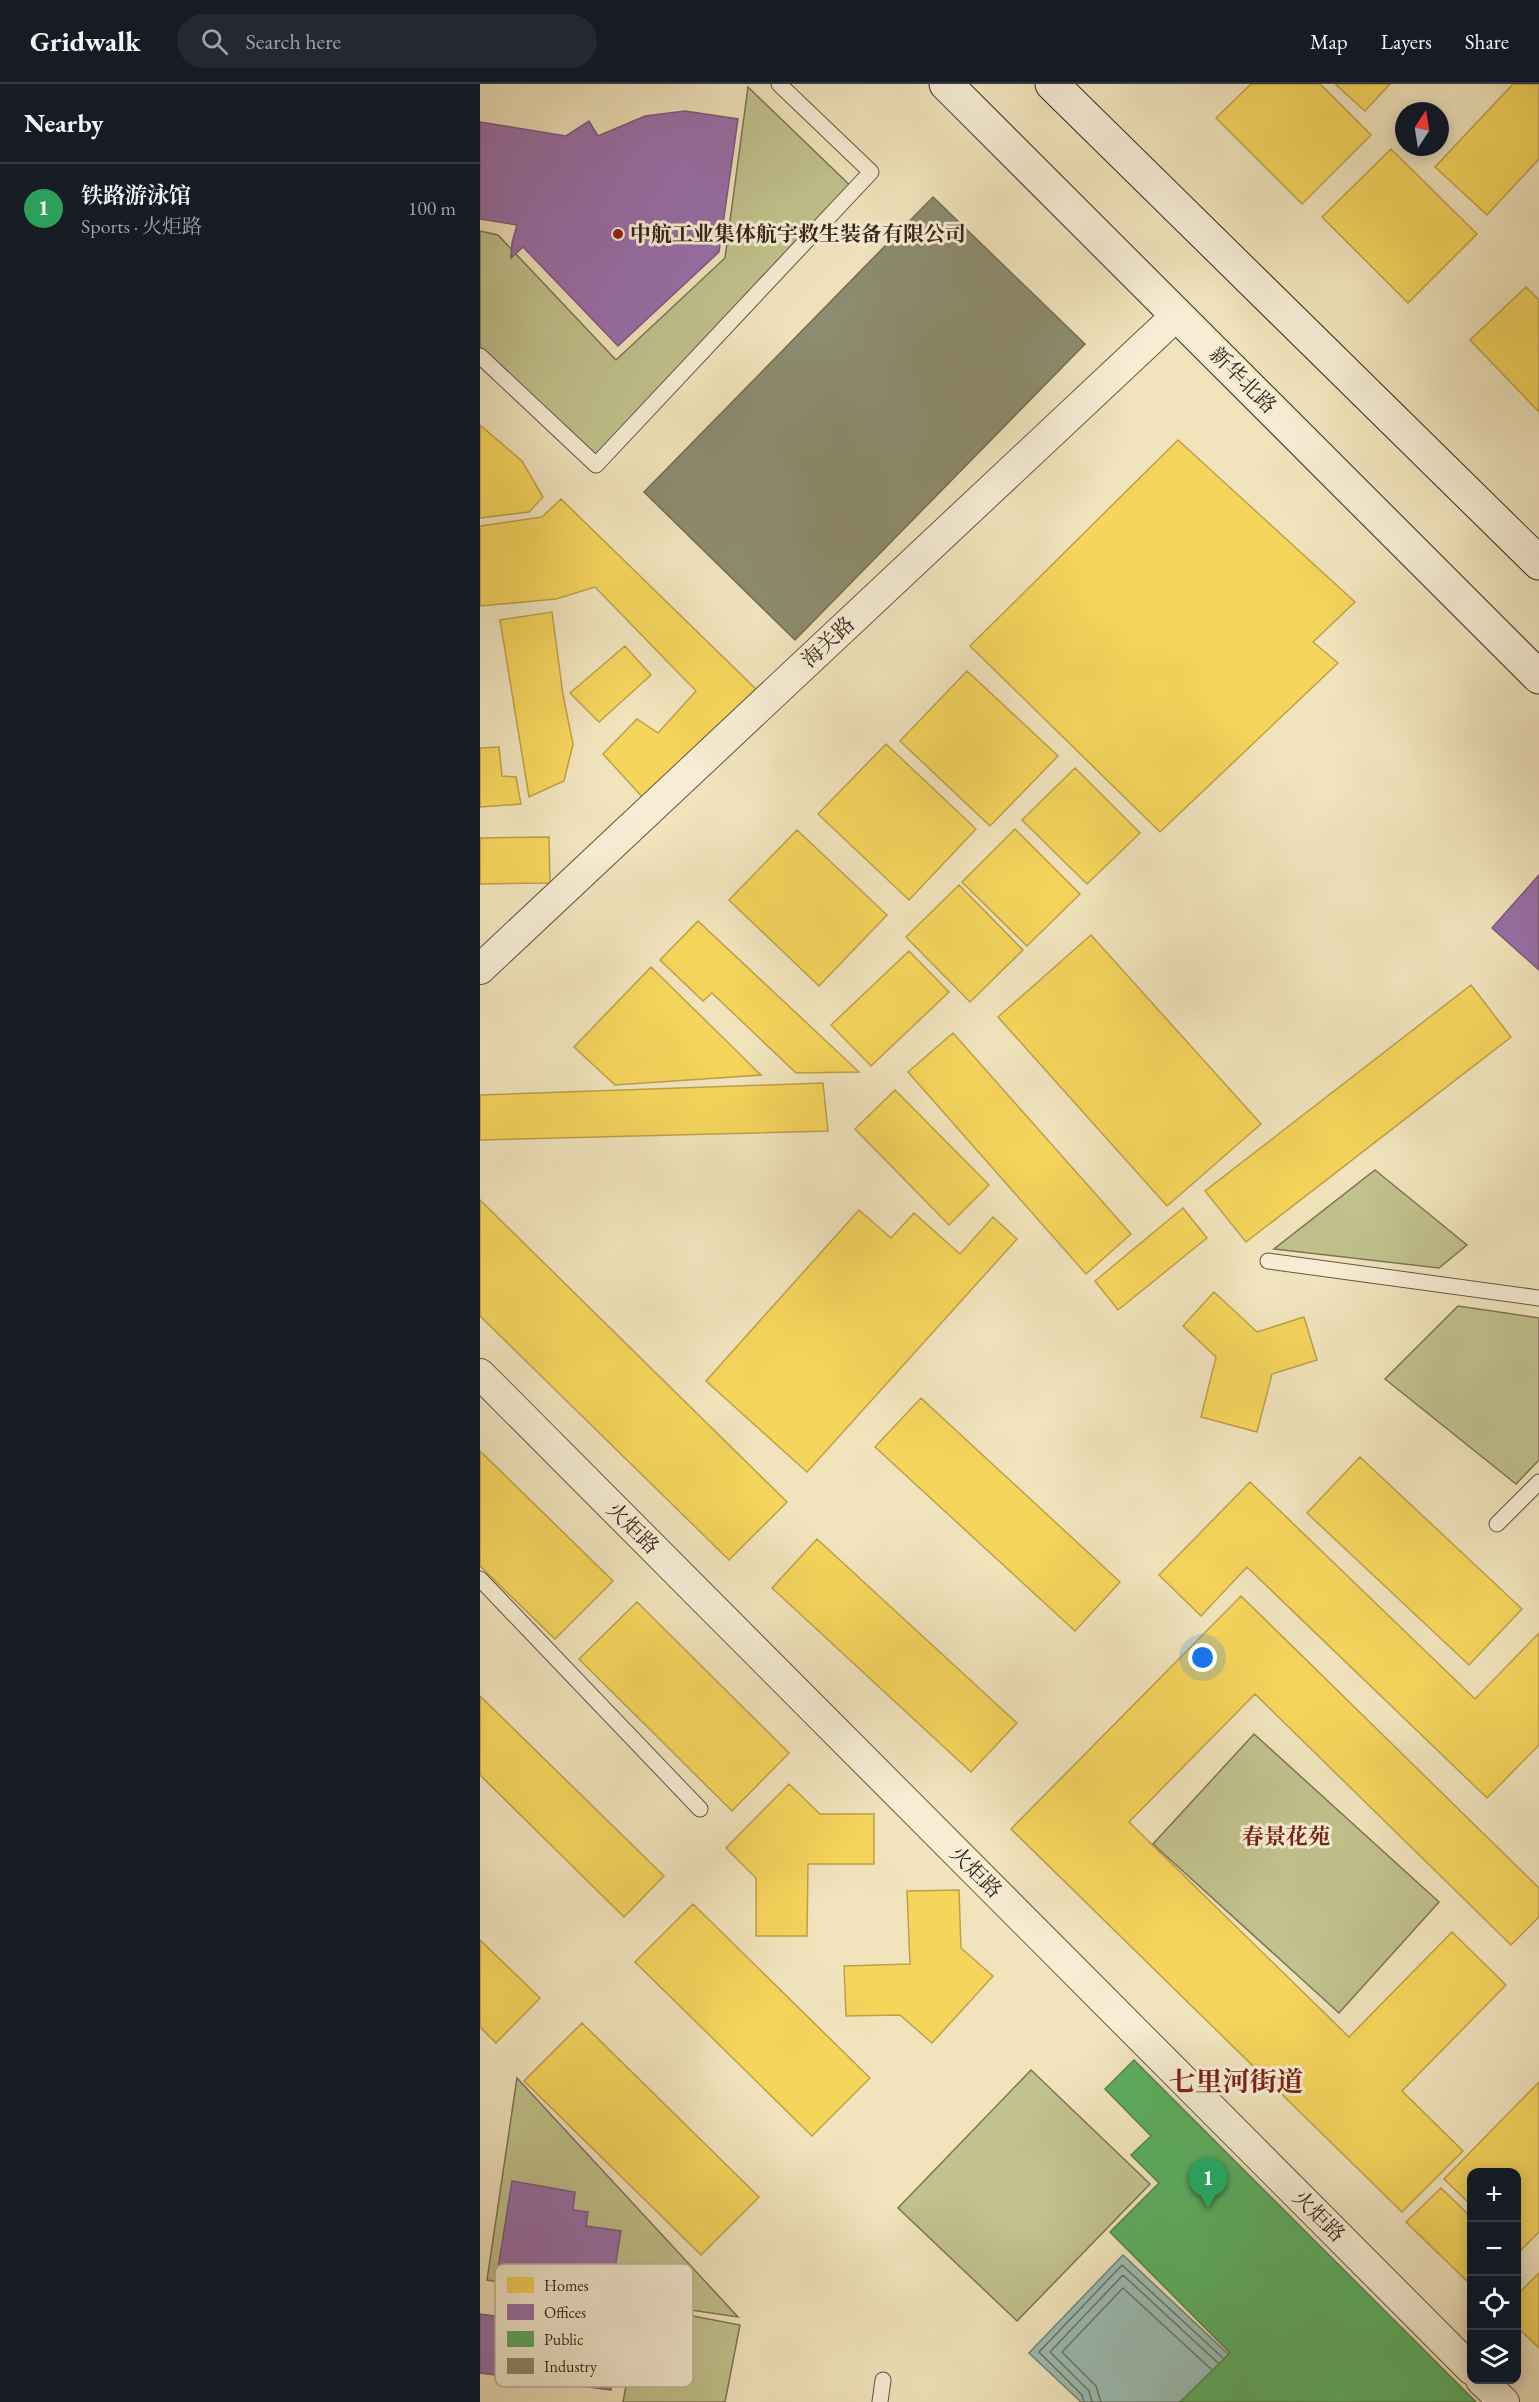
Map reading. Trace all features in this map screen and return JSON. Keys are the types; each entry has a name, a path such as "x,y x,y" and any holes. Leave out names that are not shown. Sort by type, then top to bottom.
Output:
{"main road":[{"name":"新华北路","path":"946,84 1539,677"},
{"path":"1052,84 1539,563"}],"street":[{"name":"海关路","path":"480,969 1177,315"},
{"name":"火炬路","path":"480,1374 1467,2365"},
{"path":"1487,2384 1504,2402"}],"lane":[{"path":"480,356 596,465 871,172 779,84"},
{"path":"1268,1261 1539,1298"},
{"path":"1497,1524 1539,1482"},
{"path":"480,1580 700,1809"},
{"path":"879,2402 883,2380"}],"green space":[{"path":"748,87 858,193 598,462 480,348 480,231 498,235 616,360 725,258"},
{"path":"1375,1170 1467,1245 1439,1268 1274,1249"},
{"path":"1458,1306 1539,1318 1539,1460 1516,1484 1385,1379"},
{"path":"1254,1734 1439,1902 1339,2013 1153,1844"},
{"path":"1031,2070 1150,2184 1017,2321 898,2208"},
{"path":"517,2078 689,2264 495,2264 495,2281 487,2280"},
{"path":"693,2268 738,2317 693,2310"},
{"path":"693,2316 740,2325 725,2402 623,2402 626,2387 693,2387"}],"water":[{"path":"1123,2255 1279,2402 1081,2402 1029,2353"}],"building: Homes":[{"path":"1251,84 1320,84 1371,135 1302,204 1216,118"},
{"path":"1335,84 1390,84 1365,111"},
{"path":"1513,84 1539,84 1539,159 1487,215 1435,167 1445,156 1449,156 1449,152"},
{"path":"1391,149 1395,156 1398,156 1477,234 1408,303 1322,217"},
{"path":"1526,287 1539,300 1539,412 1470,340"},
{"path":"480,425 522,461 543,497 529,512 480,518"},
{"path":"1178,440 1355,602 1313,642 1338,663 1160,832 970,646"},
{"path":"561,499 760,693 645,800 603,754 637,719 658,733 696,691 595,587 556,599 480,606 480,526 542,517"},
{"path":"552,612 563,695 573,744 564,781 529,797 500,620"},
{"path":"625,646 651,675 599,722 570,693"},
{"path":"967,671 1058,756 990,826 900,741"},
{"path":"886,744 976,829 909,900 818,814"},
{"path":"499,747 502,776 516,777 521,804 480,807 480,748"},
{"path":"1075,768 1140,833 1087,884 1022,820"},
{"path":"1015,829 1080,894 1027,946 962,882"},
{"path":"797,830 887,915 819,986 729,900"},
{"path":"549,837 550,883 480,884 480,838"},
{"path":"959,885 1023,950 970,1002 906,937"},
{"path":"698,921 859,1072 796,1073 712,993 703,1001 660,960"},
{"path":"1091,935 1261,1124 1167,1206 998,1017"},
{"path":"909,951 949,992 871,1066 831,1025"},
{"path":"651,967 761,1075 615,1085 574,1047"},
{"path":"1471,985 1511,1037 1246,1242 1205,1191"},
{"path":"953,1033 1131,1234 1086,1274 908,1072"},
{"path":"823,1083 828,1131 480,1140 480,1095"},
{"path":"895,1090 989,1185 949,1225 855,1129"},
{"path":"480,1200 787,1502 729,1560 480,1316"},
{"path":"1183,1208 1207,1238 1118,1310 1095,1281"},
{"path":"859,1210 891,1238 914,1213 960,1254 993,1217 1017,1239 807,1472 706,1381"},
{"path":"1214,1292 1257,1332 1304,1317 1317,1360 1272,1374 1257,1432 1201,1417 1216,1357 1183,1326"},
{"path":"921,1398 1120,1582 1075,1631 875,1447"},
{"path":"480,1451 613,1581 555,1639 480,1566"},
{"path":"1360,1457 1522,1609 1469,1665 1307,1513"},
{"path":"1250,1482 1475,1699 1539,1633 1539,1745 1487,1798 1247,1567 1201,1616 1159,1575"},
{"path":"817,1539 1017,1723 971,1772 772,1588"},
{"path":"1241,1596 1539,1888 1539,1917 1511,1945 1255,1694 1129,1822 1349,2037 1452,1932 1506,1985 1402,2091 1463,2151 1402,2212 1011,1829"},
{"path":"637,1602 789,1753 732,1811 579,1659"},
{"path":"480,1696 664,1876 624,1917 480,1775"},
{"path":"789,1784 820,1814 874,1814 874,1864 808,1864 807,1936 756,1936 756,1878 726,1848"},
{"path":"959,1890 961,1948 993,1976 932,2043 900,2015 846,2016 844,1966 910,1964 907,1891"},
{"path":"693,1904 870,2078 812,2136 635,1962"},
{"path":"480,1940 540,1998 496,2043 480,2027"},
{"path":"582,2023 759,2197 701,2255 524,2081"},
{"path":"1539,2082 1539,2232 1521,2250 1521,2168 1467,2168 1467,2201 1444,2179"},
{"path":"1441,2188 1467,2213 1467,2281 1406,2222"},
{"path":"1539,2273 1539,2348 1521,2331 1521,2291"}],"building: Offices":[{"name":"中航工业集体航宇救生装备有限公司","path":"685,111 738,119 719,252 618,346 523,247 511,258 517,225 480,219 480,122 566,136 589,121 598,136 645,116"},
{"path":"1539,875 1539,970 1492,928"},
{"path":"512,2181 575,2192 573,2210 588,2212 586,2226 621,2231 616,2264 499,2264"},
{"path":"480,2314 495,2316 495,2375 480,2373"},
{"path":"588,2387 611,2387 611,2390"}],"building: Public":[{"path":"1134,2060 1476,2402 1180,2402 1230,2353 1110,2232 1159,2183 1131,2155 1151,2136 1105,2089"}],"building: Industry":[{"path":"933,197 1085,344 795,640 644,492"}],"place":[{"name":"中航工业集体航宇救生装备有限公司","path":"618,234"},
{"name":"铁路游泳馆","path":"1208,2208"}],"district":[{"name":"春景花苑","path":"1286,1836"},
{"name":"七里河街道","path":"1236,2082"}]}
